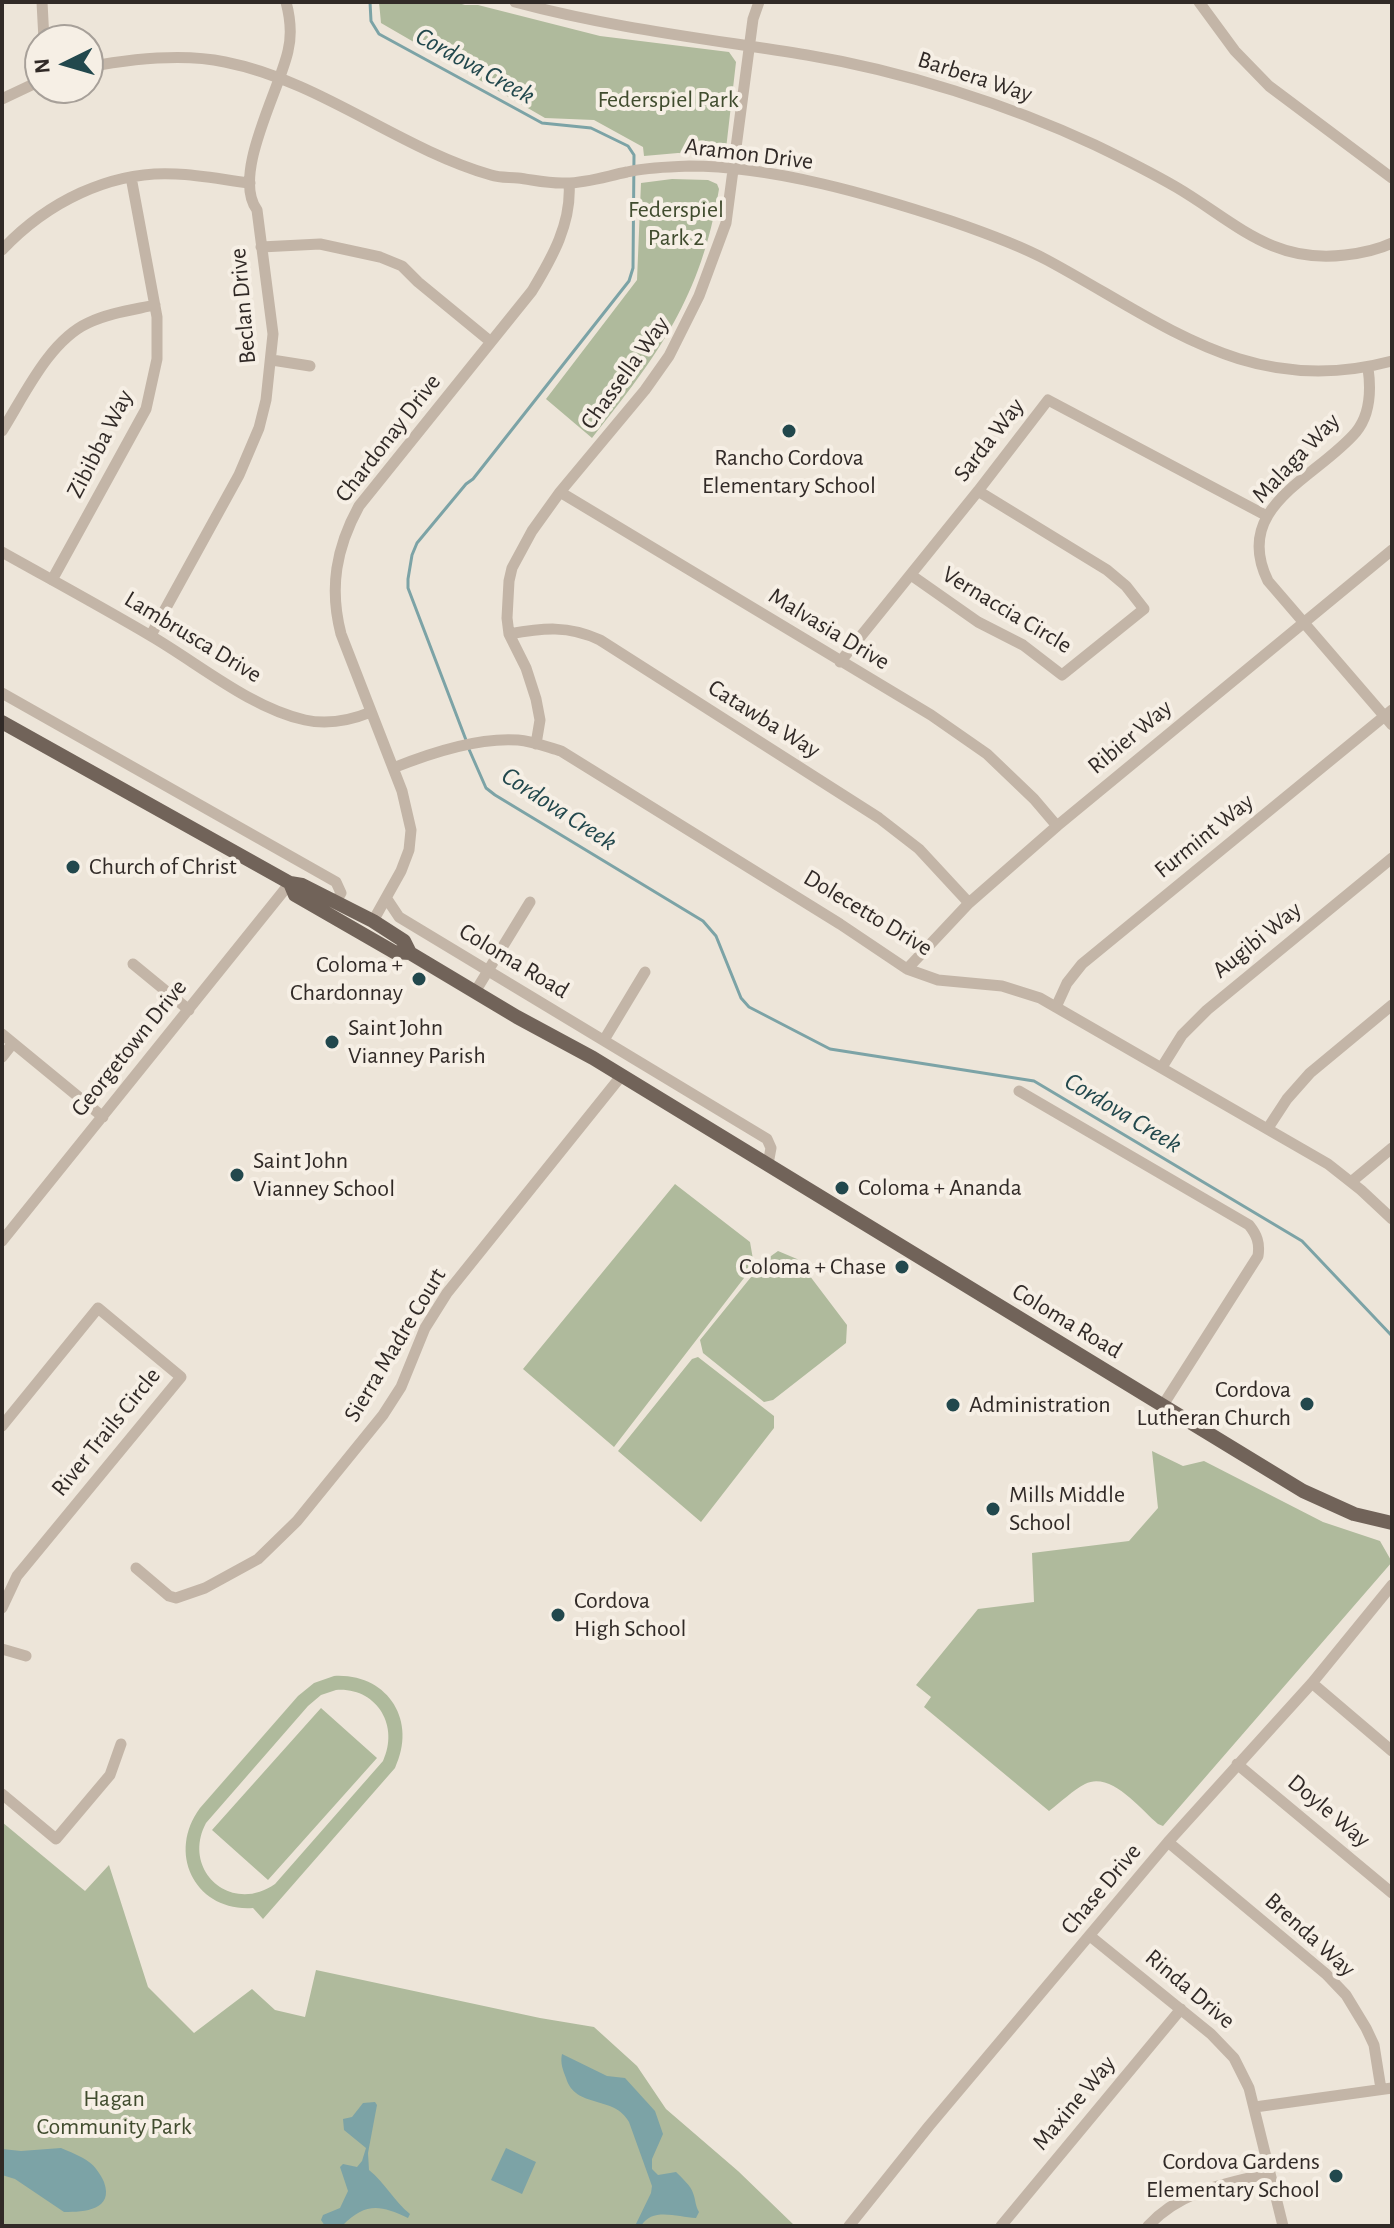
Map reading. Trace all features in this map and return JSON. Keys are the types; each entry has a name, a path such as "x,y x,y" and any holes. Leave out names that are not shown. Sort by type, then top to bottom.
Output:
{"main road":[{"name":"Coloma Road","path":"2,722 290,883 302,885 373,921 404,941 410,953"},
{"name":"Coloma Road","path":"290,883 295,895 391,950 410,953 622,1075 1320,1499 1354,1514 1392,1523"},
{"path":"373,921 376,933 391,950"}],"street":[{"path":"42,2 43,24"},
{"name":"Beclan Drive","path":"151,635 239,475 251,450 266,400 272,360 270,304 257,210 250,202 250,183 259,133 290,38 286,2"},
{"name":"Barbera Way","path":"515,2 617,27 808,55 884,71 1029,117 1094,144 1282,249 1317,258 1377,250 1392,243"},
{"name":"Chassella Way","path":"536,744 540,720 536,699 526,668 509,634 507,601 512,568 532,531 560,492 645,390 688,323 726,223 753,19 759,2"},
{"path":"1199,2 1235,51 1269,86 1392,178"},
{"name":"Aramon Drive","path":"104,65 133,60 221,61 279,78 465,167 495,177 569,183 634,170 693,166 735,170 865,195 981,232 1042,258 1210,351 1281,369 1325,373 1368,368 1392,361"},
{"path":"2,99 24,89"},
{"path":"2,250 30,223 72,197 104,184 131,177 177,174 250,183"},
{"name":"Zibibba Way","path":"52,580 146,409 157,359 155,305 131,177"},
{"name":"Chardonay Drive","path":"373,921 401,871 411,841 406,803 336,615 334,582 344,535 369,492 532,291 554,252 566,219 569,183"},
{"path":"261,247 320,244 380,257 402,266 491,342"},
{"path":"2,431 53,352 72,332 103,317 155,305"},
{"path":"272,360 310,366"},
{"name":"Malaga Way","path":"1368,368 1370,396 1356,432 1294,485 1267,516 1258,544 1268,581 1390,717"},
{"name":"Sarda Way","path":"840,662 1048,400 1267,516"},
{"name":"Vernaccia Circle","path":"911,575 978,622 1023,645 1062,675 1144,609 1126,586 1099,564 978,491"},
{"name":"Malvasia Drive","path":"560,492 931,715 987,754 1057,826"},
{"name":"Ribier Way","path":"907,969 969,903 1057,826 1392,550"},
{"name":"Lambrusca Drive","path":"2,552 151,635 266,707 323,723 371,712"},
{"name":"Catawba Way","path":"509,634 556,627 600,640 879,818 919,849 969,903"},
{"path":"2,693 336,882 341,893 335,903"},
{"name":"Furmint Way","path":"1056,1007 1067,983 1082,964 1390,717"},
{"name":"Dolecetto Drive","path":"393,768 470,745 514,740 577,758 907,969 938,980 1002,986 1056,1007 1328,1164 1392,1219"},
{"name":"Augibi Way","path":"1162,1067 1182,1035 1207,1010 1392,858"},
{"name":"Georgetown Drive","path":"2,1241 290,883"},
{"name":"Coloma Road","path":"387,899 399,917 767,1139 771,1148 768,1164"},
{"path":"475,992 530,902"},
{"path":"133,964 189,1010"},
{"path":"604,1040 645,972"},
{"path":"1268,1128 1295,1088 1310,1073 1392,1005"},
{"path":"2,1034 103,1117"},
{"path":"2,1057 13,1043"},
{"name":"Sierra Madre Court","path":"136,1568 169,1596 176,1598 205,1588 258,1559 297,1521 383,1415 401,1387 425,1328 447,1293 622,1075"},
{"path":"1019,1091 1249,1225 1255,1232 1258,1256 1163,1405"},
{"path":"1351,1182 1392,1148"},
{"name":"River Trails Circle","path":"2,1426 98,1308 181,1377 17,1576 2,1608"},
{"name":"Chase Drive","path":"849,2226 1168,1842 1312,1683 1391,1589"},
{"path":"2,1649 26,1656"},
{"path":"1312,1683 1392,1751"},
{"path":"2,1794 56,1839 110,1775 121,1744"},
{"name":"Doyle Way","path":"1237,1764 1392,1893"},
{"name":"Brenda Way","path":"1168,1842 1326,1974 1346,1995 1374,2045 1387,2088"},
{"name":"Rinda Drive","path":"1090,1936 1181,2009 1234,2058 1255,2107 1283,2226"},
{"name":"Maxine Way","path":"1001,2226 1181,2009"},
{"path":"1255,2107 1387,2088"},
{"path":"1148,2226 1164,2211 1194,2193 1270,2173"}],"green space":[{"name":"Federspiel Park","path":"379,2 478,5 600,36 729,52 736,62 726,149 718,155 678,153 644,156 643,147 594,120 545,118 381,23"},
{"name":"Federspiel Park 2","path":"672,179 708,180 717,184 719,189 701,262 689,293 657,351 592,438 546,399 637,280 641,183"},
{"path":"675,1184 750,1242 754,1265 614,1447 523,1369"},
{"path":"778,1251 797,1259 847,1325 846,1343 773,1400 764,1402 703,1353 700,1340 764,1261"},
{"path":"698,1357 774,1416 774,1428 701,1522 618,1451 692,1359"},
{"path":"1152,1451 1183,1466 1204,1461 1323,1522 1380,1541 1392,1562 1163,1826 1115,1787 1095,1781 1085,1784 1049,1811 924,1707 931,1697 916,1685 978,1609 1034,1602 1032,1553 1129,1541 1158,1508"},
{"path":"334,1676 353,1677 383,1691 400,1717 403,1733 401,1750 395,1768 263,1919 253,1908 233,1907 216,1901 202,1890 192,1877 186,1844 190,1826 200,1808 298,1696 314,1683","holes":["336,1690 363,1695 381,1711 388,1734 383,1761 275,1884 258,1892 242,1894 227,1891 205,1871 200,1857 200,1840 206,1823 308,1706 321,1695"]},
{"path":"321,1708 377,1758 268,1880 212,1830"},
{"name":"Hagan Community Park","path":"2,1822 85,1891 109,1865 148,1987 194,2033 252,1989 275,2010 305,2017 316,1970 594,2027 637,2066 666,2109 738,2171 795,2226 2,2226"}],"water":[{"path":"562,2054 607,2076 625,2078 655,2111 663,2134 652,2159 652,2169 658,2175 676,2172 686,2182 699,2212 696,2218 658,2215 641,2226 635,2226 652,2186 629,2122 615,2108 586,2098 571,2088 562,2066"},
{"path":"375,2102 368,2153 369,2170 410,2214 408,2218 389,2210 373,2208 358,2213 342,2226 325,2226 321,2220 323,2215 340,2208 348,2191 340,2167 343,2164 357,2167 366,2148 344,2130 343,2119 352,2117 363,2103"},
{"path":"61,2148 89,2162 101,2176 105,2198 96,2208 64,2212 15,2179 2,2175 2,2149"},
{"path":"506,2148 536,2162 522,2194 491,2180"}],"waterway":[{"name":"Cordova Creek","path":"370,2 371,21 379,34 542,123 591,128 628,146 634,155 633,268 629,281 473,479 417,543 412,555 408,588 466,740"},
{"name":"Cordova Creek","path":"468,747 486,788 495,795 703,921 716,936 741,998 749,1007 830,1049 1034,1081 1302,1241 1392,1336"}],"place":[{"name":"Rancho Cordova Elementary School","path":"789,431"},
{"name":"Church of Christ","path":"73,867"},
{"name":"Coloma + Chardonnay","path":"419,979"},
{"name":"Saint John Vianney Parish","path":"332,1042"},
{"name":"Saint John Vianney School","path":"237,1175"},
{"name":"Coloma + Ananda","path":"842,1188"},
{"name":"Coloma + Chase","path":"902,1267"},
{"name":"Cordova Lutheran Church","path":"1307,1404"},
{"name":"Administration","path":"953,1405"},
{"name":"Mills Middle School","path":"993,1509"},
{"name":"Cordova High School","path":"558,1615"},
{"name":"Cordova Gardens Elementary School","path":"1336,2176"}]}
